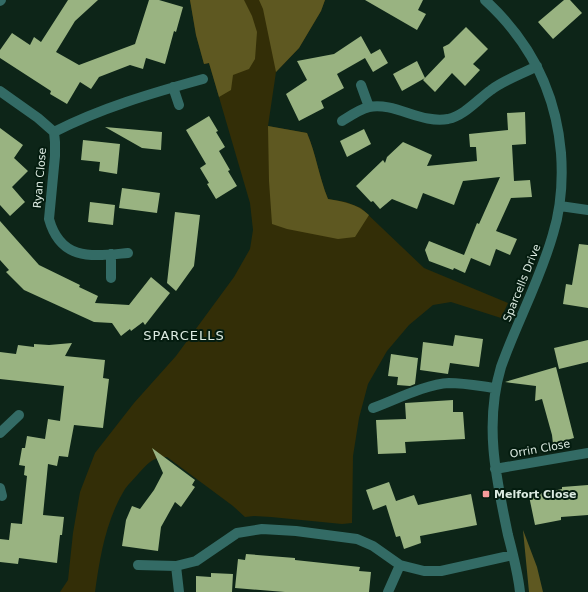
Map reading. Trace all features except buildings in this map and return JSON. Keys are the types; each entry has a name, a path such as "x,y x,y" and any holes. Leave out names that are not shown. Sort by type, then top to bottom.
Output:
{"street":[{"name":"Sparcells Drive","path":"485,0 515,32 537,66 551,100 559,131 562,169 560,206 554,233 546,257 509,345 495,388 492,436 495,469 520,592"},
{"path":"342,121 369,107 382,107 434,120 450,119 465,112 491,90 537,66"},
{"path":"0,91 38,118 54,132 91,114 173,87 203,79"},
{"path":"361,85 369,107"},
{"path":"173,87 179,105"},
{"name":"Ryan Close","path":"54,132 56,142 49,215 52,229 62,244 77,253 85,255 128,253"},
{"path":"560,206 588,210"},
{"path":"111,254 111,278"},
{"path":"373,408 442,384 495,388"},
{"path":"0,433 19,415"},
{"name":"Orrin Close","path":"495,469 588,453"},
{"path":"138,565 176,566 196,560 237,533 262,529 296,531 357,539 373,546 400,566 424,571 441,571 513,555"},
{"path":"176,566 179,592"},
{"path":"388,592 400,566"}],"shaded area":[{"path":"190,0 325,0 321,11 299,48 276,72 268,126 307,133 328,199 346,202 361,208 424,268 508,303 501,318 451,302 433,305 409,325 387,351 368,384 359,418 353,456 352,523 342,524 271,517 245,517 233,506 167,457 162,457 151,461 142,470 127,487 118,501 108,526 99,565 95,592 60,592 68,580 73,533 80,492 95,453 134,403 176,356 234,277 250,249 253,230 250,203 209,63 204,64 196,35"},
{"path":"190,0 244,0 252,16 257,32 255,59 249,69 233,75 231,90 219,97 209,63 204,64 196,35"},
{"path":"259,0 325,0 321,11 299,48 276,72 263,9"},
{"path":"268,126 307,133 328,199 355,205 369,215 355,237 338,239 287,229 272,224 269,181"},
{"path":"523,530 537,567 543,592 529,592"}],"place":[{"name":"Melfort Close","path":"486,494"}],"district":[{"name":"SPARCELLS","path":"184,335"}]}
